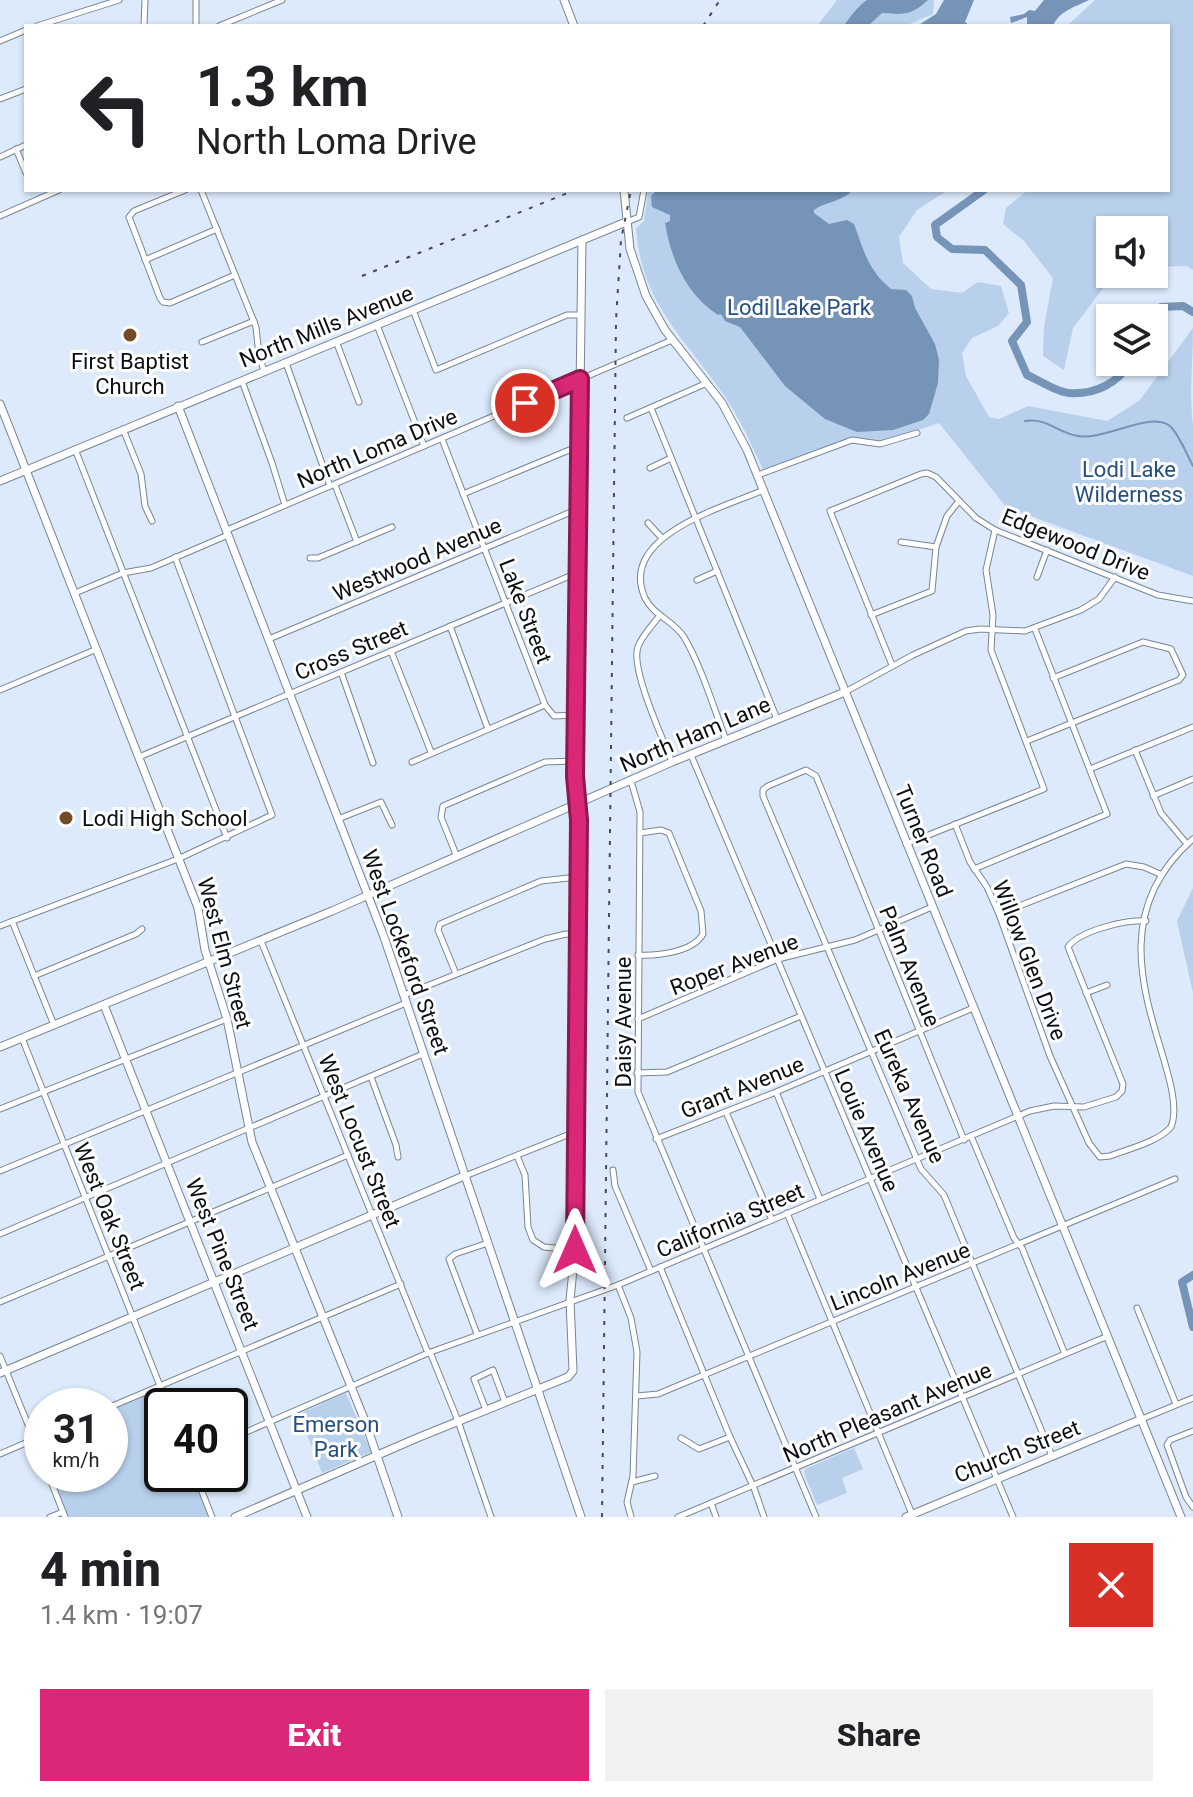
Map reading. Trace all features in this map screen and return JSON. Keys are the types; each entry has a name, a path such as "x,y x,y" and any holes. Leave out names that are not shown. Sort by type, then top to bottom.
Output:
{"street":[{"path":"43,24 119,0"},
{"path":"144,24 145,0"},
{"path":"196,0 196,24"},
{"path":"224,24 282,0"},
{"path":"564,0 573,24"},
{"path":"0,41 24,31"},
{"path":"0,99 24,90"},
{"path":"0,157 24,146"},
{"path":"16,149 24,168"},
{"path":"34,192 38,199"},
{"path":"0,216 54,192"},
{"path":"180,192 132,213 130,221 162,300 170,303 235,275"},
{"path":"202,192 254,321 264,371"},
{"name":"Turner Road","path":"624,192 630,249 643,289 672,340 733,421 758,475 1181,1517"},
{"path":"626,222 639,217 644,192"},
{"name":"North Mills Avenue","path":"0,481 626,222"},
{"path":"145,260 217,229"},
{"path":"235,1517 568,1377 573,1371 570,1300 575,1250 579,804 575,761 582,240"},
{"path":"413,310 436,370 567,315 581,315"},
{"path":"202,342 254,321"},
{"path":"377,325 424,446"},
{"name":"North Loma Drive","path":"75,593 123,573 143,570 175,557 285,505 672,340"},
{"path":"336,341 359,402"},
{"path":"286,362 357,542"},
{"path":"241,381 285,505"},
{"path":"627,418 707,383"},
{"name":"West Elm Street","path":"0,404 198,908 209,963 227,1019 248,1129 378,1456 398,1517"},
{"name":"West Lockeford Street","path":"178,406 369,895 581,1517"},
{"path":"651,408 777,719"},
{"path":"123,429 141,474 145,506 152,521"},
{"path":"758,475 852,440 880,444 917,433"},
{"name":"Lake Street","path":"442,439 545,705"},
{"path":"463,494 579,446"},
{"path":"75,449 227,838"},
{"path":"650,468 671,458"},
{"name":"Edgewood Drive","path":"871,615 830,511 927,473 936,477 959,501 995,530 1158,595 1193,601"},
{"path":"726,740 684,637 648,604 641,583 645,562 661,537 764,490"},
{"path":"892,665 871,615 932,591 936,547 947,516 959,501"},
{"name":"Westwood Avenue","path":"269,639 578,509"},
{"path":"648,523 661,537"},
{"path":"310,558 318,558 392,527"},
{"path":"906,844 1044,786 991,653 993,629 986,570 995,530"},
{"path":"901,542 936,547"},
{"path":"1037,577 1047,550"},
{"path":"0,926 178,859 272,815 175,557"},
{"path":"697,580 717,571"},
{"name":"Cross Street","path":"139,757 577,573"},
{"name":"North Ham Lane","path":"0,1047 209,963 672,762 845,692 892,665 966,631 1035,629 1093,604 1115,577"},
{"path":"660,615 640,642 637,659 647,701 672,762"},
{"path":"450,626 488,729"},
{"path":"974,869 1107,814 1035,629"},
{"path":"1027,741 1183,676 1171,649 1143,642 1053,678"},
{"path":"0,690 97,649"},
{"path":"391,651 431,752"},
{"path":"341,672 373,763"},
{"path":"412,762 545,705 554,716 576,715"},
{"path":"1090,769 1193,727"},
{"path":"1135,750 1161,813 1187,844"},
{"name":"Louie Avenue","path":"691,755 1013,1517"},
{"path":"457,857 441,817 443,806 545,762 575,761"},
{"name":"Palm Avenue","path":"763,790 810,771 816,776 964,1140"},
{"path":"1153,796 1193,779"},
{"name":"Daisy Avenue","path":"631,781 639,803 640,833 637,1073 640,1102 816,1517"},
{"name":"Eureka Avenue","path":"763,790 917,1159 923,1172 944,1195 1052,1456"},
{"path":"338,819 381,802 392,825"},
{"name":"Willow Glen Drive","path":"955,824 974,869 987,887 999,914 1037,1024 1075,1108"},
{"path":"638,955 667,953 697,942 703,934 701,911 669,833 661,830 640,833"},
{"path":"1151,975 1146,921 1152,897 1162,875 1193,839"},
{"path":"999,914 1126,864 1162,875"},
{"path":"456,974 438,926 541,881 578,877"},
{"name":"Roper Avenue","path":"638,1019 778,959 855,940 932,907"},
{"path":"1018,1116 1054,1106 1075,1108 1116,1097 1123,1088 1069,950 1070,943 1127,920 1146,921"},
{"path":"12,921 54,1025"},
{"path":"34,976 142,929"},
{"path":"0,1171 304,1046 456,974 556,935 578,935"},
{"name":"West Locust Street","path":"261,941 458,1421 491,1517"},
{"path":"1086,993 1107,985"},
{"name":"West Pine Street","path":"104,1005 190,1220 210,1282 242,1350 307,1517"},
{"name":"Grant Avenue","path":"656,1139 973,1008"},
{"path":"637,1073 667,1072 801,1016"},
{"path":"0,1109 227,1019"},
{"name":"West Oak Street","path":"22,1038 159,1386"},
{"path":"0,1234 423,1054"},
{"path":"371,1077 398,1157"},
{"path":"776,1092 820,1199"},
{"path":"1075,1108 1095,1152 1105,1157 1166,1131 1181,1107"},
{"path":"726,1112 772,1220"},
{"name":"California Street","path":"248,1431 429,1352 618,1285 1018,1116"},
{"path":"3,1371 575,1132"},
{"path":"971,1136 1065,1354"},
{"path":"0,1302 348,1155"},
{"path":"517,1156 525,1175 528,1227 533,1240 544,1247 575,1250"},
{"path":"613,1170 615,1186 651,1271"},
{"name":"Lincoln Avenue","path":"637,1396 658,1394 1175,1179"},
{"path":"787,1213 913,1515"},
{"path":"477,1334 449,1259 488,1243"},
{"path":"660,1267 764,1517"},
{"path":"128,1399 401,1284"},
{"path":"618,1285 635,1335 637,1396 632,1482 627,1502 631,1517"},
{"path":"1137,1308 1176,1404"},
{"name":"North Pleasant Avenue","path":"678,1517 1108,1336"},
{"path":"0,1356 3,1371 24,1416"},
{"path":"486,1410 474,1379 493,1370 505,1402"},
{"path":"1142,1419 1193,1398"},
{"name":"Church Street","path":"913,1515 1142,1419"},
{"path":"1193,1431 1170,1440 1167,1445 1186,1497 1193,1507"},
{"path":"681,1438 699,1449 730,1437"},
{"path":"0,1454 24,1444"},
{"path":"632,1482 655,1476"},
{"path":"50,1517 64,1514 55,1492"},
{"path":"202,1492 212,1517"},
{"path":"711,1503 716,1517"}],"green space":[{"path":"837,0 934,0 933,14 910,24 819,24"},
{"path":"1095,0 1193,0 1193,270 1186,266 1168,267 1168,216 1096,216 1096,288 1103,288 1073,328 1064,370 1043,356 1044,327 1053,278 1024,241 1003,224 1006,208 1026,192 1170,192 1170,24 1069,24"},
{"name":"Lodi Lake Park","path":"648,192 945,192 917,210 899,237 903,263 931,289 962,293 978,282 1001,286 1009,313 998,326 972,338 962,353 966,376 989,417 999,419 1028,406 1107,421 1139,401 1157,376 1168,376 1168,362 1193,328 1193,576 1006,507 939,423 881,442 848,439 763,470 735,412 655,298 646,278 636,228 644,221"},
{"path":"1193,888 1193,993 1177,921"},
{"path":"144,1392 144,1492 202,1492 212,1517 65,1517 55,1492 128,1492 128,1399"},
{"name":"Emerson Park","path":"346,1393 371,1452 322,1473 299,1414"},
{"path":"854,1448 863,1469 842,1478 847,1493 817,1505 805,1469"}],"shaded area":[{"path":"867,0 928,0 907,13 882,13 870,24 845,24"},
{"path":"944,0 974,0 965,22 968,24 920,24 936,14"},
{"path":"1044,0 1089,0 1063,13 1054,24 1027,24 1027,17 1011,23 1010,17 1035,11"},
{"path":"655,192 850,192 818,207 814,213 829,224 847,220 854,224 877,275 891,289 906,290 912,296 915,308 935,344 939,360 938,383 929,414 923,420 893,430 857,432 825,419 785,386 740,327 725,321 721,314 707,307 689,287 676,263 668,237 665,223 670,221 670,215 652,207 651,196"}],"waterway":[{"path":"981,192 935,225 937,237 952,249 985,250 1021,285 1027,322 1012,341 1027,375 1064,392 1079,393 1097,390 1119,376"},
{"path":"1168,307 1183,306 1193,312"},
{"path":"1025,421 1039,421 1078,436 1102,434 1142,423 1164,423 1175,432 1193,466"},
{"path":"1193,1275 1182,1282 1193,1327"}],"railway":[{"path":"704,24 720,0"},
{"path":"362,276 570,192"},
{"path":"602,1517 616,320 621,240 631,192"}],"place":[{"name":"First Baptist Church","path":"130,335"},
{"name":"Lodi High School","path":"66,818"}],"route":[{"path":"525,403 580,379 575,776 579,820 575,1250"}],"park label":[{"name":"Lodi Lake Wilderness","path":"1129,482"}]}
